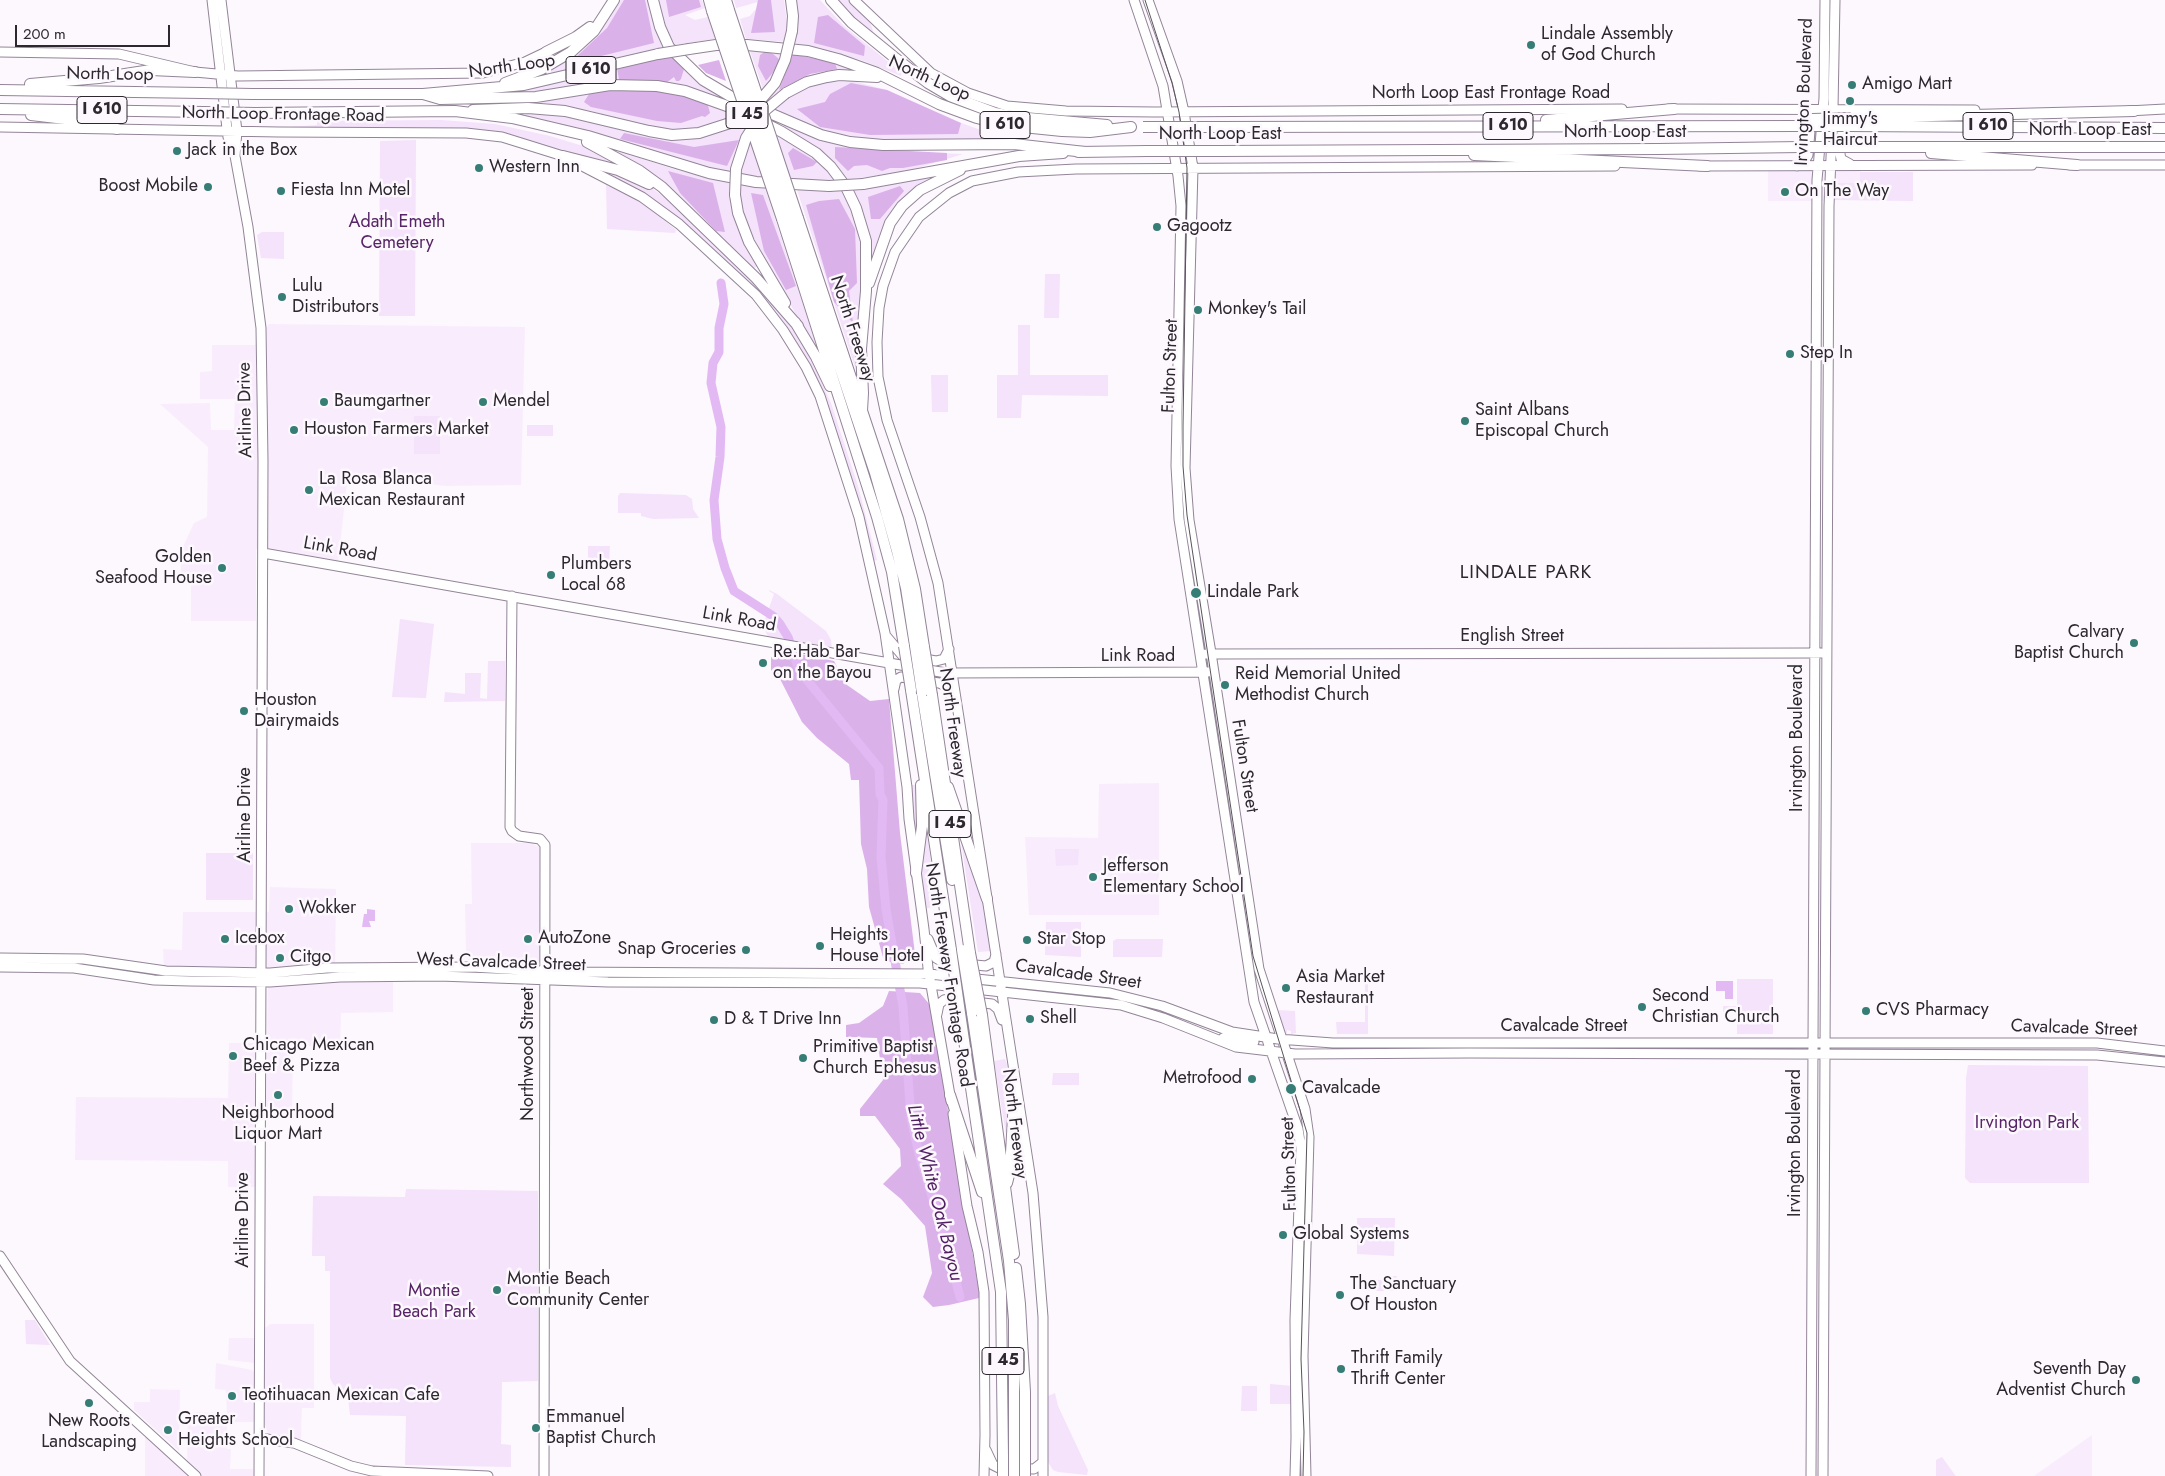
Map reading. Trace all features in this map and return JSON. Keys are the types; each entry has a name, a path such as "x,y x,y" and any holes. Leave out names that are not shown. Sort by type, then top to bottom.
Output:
{"highway":[{"path":"492,87 542,70 571,52 594,31 614,0"},
{"path":"653,0 660,27 669,47 703,80 730,96 821,135 850,142 883,145 1014,144 1084,152"},
{"name":"North Freeway","path":"709,0 721,6 875,473 900,561 915,646"},
{"path":"455,112 492,108 544,108 585,115 656,133 678,135 699,133 730,123 756,106 774,83 785,60 792,31 791,0"},
{"path":"831,0 851,22 894,57 928,83 950,96 995,113 1017,117 1130,127"},
{"name":"North Freeway","path":"721,6 790,218 862,412 898,519 915,589 915,646 911,690 920,739 991,1219 1002,1308 1009,1457 1014,1476"},
{"path":"546,52 576,37 604,16"},
{"name":"North Loop","path":"0,88 252,94 423,94 524,85 658,54 716,45 780,47 838,59 888,78 939,104 1003,125 1081,132 1130,127"},
{"path":"0,88 99,78 150,70 195,72"},
{"path":"848,426 816,357 749,242 738,213 735,195 736,169 746,138 762,113 786,93 807,82 839,75 888,78"},
{"path":"423,94 440,99 536,97 593,87 628,84 657,86 685,91 741,111 782,132 816,153 831,167 846,187 856,208 866,241 866,291 861,349 862,412"},
{"path":"1427,126 1589,117 1674,109"},
{"path":"0,110 91,122 117,129"},
{"name":"North Loop","path":"0,110 255,113 455,112 512,118 568,133 588,136 709,173 756,182 829,186 864,184 1019,156 1084,152"},
{"path":"1850,122 2134,111"},
{"name":"North Loop East","path":"1130,127 1783,126 1804,118 1850,122 2165,128"},
{"path":"2103,126 2165,121"},
{"path":"568,133 601,148 640,171 662,187 756,278 798,326"},
{"name":"North Loop East","path":"1084,152 1658,150 1801,147 2162,148"},
{"path":"1862,147 2077,166"},
{"path":"1414,150 1517,158 1707,166"},
{"path":"563,156 602,165 632,175 657,189 682,207"},
{"path":"866,291 890,223 902,206 920,190 939,179 979,162"},
{"name":"North Freeway","path":"790,218 848,426 859,454 915,646 927,694 943,778 966,952"},
{"name":"North Freeway","path":"927,694 966,952 1006,1189 1020,1304 1025,1392 1025,1476"},
{"path":"916,873 922,826 920,739"},
{"path":"943,778 952,795 987,899"},
{"name":"North Freeway","path":"977,1014 1010,1270 1014,1320 1009,1457 1003,1476"},
{"path":"1006,1189 1010,1171 1015,1081"},
{"path":"950,1095 991,1219"}],"main road":[{"name":"Airline Drive","path":"212,0 237,131 235,156 261,320 263,553 259,1476"},
{"name":"Airline Drive","path":"220,0 229,144 235,156"},
{"name":"North Loop East Frontage Road","path":"854,0 931,73 953,86 986,100 1007,106 1043,109 1169,112 1674,109 1804,118 1823,109 2165,110"},
{"name":"Fulton Street","path":"1134,0 1164,86 1178,168 1181,206 1176,476 1179,519 1254,1002 1298,1129 1300,1148 1295,1305 1296,1438 1294,1476"},
{"name":"Fulton Street","path":"1148,0 1161,39 1172,64 1184,112 1193,168 1185,468 1189,520 1259,969 1305,1109 1309,1138 1304,1356 1306,1476"},
{"name":"Irvington Boulevard","path":"1810,1476 1812,1402 1818,166 1823,109 1825,0"},
{"name":"Irvington Boulevard","path":"1822,1476 1826,1114 1824,1044 1830,166 1835,0"},
{"path":"0,52 119,54 195,72 336,76 483,74 525,62 546,52"},
{"path":"1853,166 1844,162 1840,154 1844,116 1858,110"},
{"path":"1797,166 1803,163 1808,155 1811,116 1804,118"},
{"name":"North Loop Frontage Road","path":"0,127 466,133 502,137 563,156"},
{"name":"North Freeway Frontage Road","path":"563,156 642,197 673,219 756,295 783,330 806,367 828,418 859,517 884,633 907,787 928,974 950,1095 967,1206 978,1252 984,1292 984,1476"},
{"path":"1043,1476 1044,1317 1040,1254 1033,1193 1003,993 950,649 932,558 887,420 878,377 877,342 882,290 889,268 901,242 929,207 949,193 972,181 1038,170 2165,165"},
{"name":"Link Road","path":"263,553 953,673 1214,672"},
{"name":"Northwood Street","path":"512,596 510,827 516,834 538,838 545,845 544,1476"},
{"path":"884,633 902,655 936,662 944,659 950,649"},
{"name":"English Street","path":"1199,655 1211,653 1826,654"},
{"path":"893,692 896,680 901,677 942,683 950,690 954,717 960,720"},
{"path":"924,929 934,955 940,961 986,966 994,962 996,952"},
{"name":"West Cavalcade Street","path":"0,958 83,959 166,976"},
{"name":"West Cavalcade Street","path":"0,967 83,968 166,976 262,977 298,981 358,977 372,973 392,973 428,967 472,967 546,976"},
{"path":"472,967 472,976"},
{"name":"West Cavalcade Street","path":"262,977 327,968 472,976 909,978 928,974 1000,981"},
{"name":"West Cavalcade Street","path":"909,978 930,985 1003,993"},
{"name":"Cavalcade Street","path":"1000,981 1100,991 1137,998 1232,1032 1279,1042 1282,1040 1333,1042 1813,1044 2097,1043 2165,1051"},
{"name":"Cavalcade Street","path":"1003,993 1121,1005 1164,1018 1236,1047 1288,1054 2102,1055 2165,1062"},
{"path":"1006,1022 1012,1001 1020,995"},
{"path":"936,1017 939,1004 945,999 988,1003 998,1009 1006,1022"},
{"path":"1203,1034 1231,1039 1267,1040"},
{"path":"1813,1114 1826,1114"},
{"path":"0,1256 70,1361 196,1476"},
{"path":"1812,1263 1825,1263"},
{"path":"1812,1402 1824,1403"},
{"path":"260,1438 294,1443 351,1466 372,1471 488,1476"},
{"path":"985,1448 993,1465 999,1468 1034,1469 1044,1462"}],"shaded area":[{"path":"624,0 645,0 654,43 573,63 573,60 607,28"},
{"path":"666,0 699,0 701,7 669,17"},
{"path":"758,0 771,0 775,32 751,33"},
{"path":"828,15 865,46 864,56 814,43 818,17"},
{"path":"766,51 779,59 775,70 766,81 758,66 760,55"},
{"path":"793,54 835,63 837,69 810,74 779,90"},
{"path":"672,55 684,69 679,81 676,81 674,77 666,83 619,80 617,67"},
{"path":"719,60 726,81 706,73 698,65"},
{"path":"851,83 887,90 961,123 958,134 870,135 820,127 797,109 825,102 830,94"},
{"path":"638,88 687,96 707,102 710,113 705,117 702,116 681,123 657,121 591,107 584,102 591,91"},
{"path":"624,133 694,147 739,140 727,166 620,139"},
{"path":"835,147 947,153 947,160 903,168 890,168 882,171 867,165 854,166 848,171 835,158"},
{"path":"793,148 817,162 813,166 794,170 788,153"},
{"path":"1768,169 1861,169 1861,183 1835,184 1834,201 1768,201"},
{"path":"668,171 713,183 725,232 716,231 680,193"},
{"path":"900,186 904,191 880,219 871,219 868,197"},
{"path":"751,193 763,195 796,286 786,290 764,251"},
{"path":"839,199 855,229 857,283 849,291 853,323 834,302 806,205 819,201"},
{"path":"269,324 525,327 521,485 446,486 348,474 338,563 270,549 256,549 256,621 191,621 191,583 181,583 181,551 194,523 207,517 208,447 160,404 210,403 211,430 234,430 235,399 200,399 200,372 212,371 212,345 255,345"},
{"path":"777,649 834,661 847,685 870,701 889,699 900,833 915,954 903,964 884,961 869,907 867,869 861,844 859,780 851,780 849,764 817,738 802,722 779,677 771,670 771,658"},
{"name":"Jefferson Elementary School","path":"1159,783 1159,915 1029,915 1025,837 1098,838 1099,784"},
{"path":"471,843 530,843 540,847 540,964 468,960 466,952 465,904 472,904"},
{"path":"270,887 336,889 335,982 393,981 393,1012 341,1013 340,1046 293,1046 292,1114 255,1114 255,1187 228,1187 228,1161 75,1160 76,1097 228,1098 229,1043 267,1043 268,970 164,968 163,949 182,950 183,912 269,912"},
{"path":"367,909 375,910 375,921 369,921 371,927 362,927 364,914 367,914"},
{"path":"1716,981 1733,981 1733,999 1725,999 1725,991 1716,991"},
{"path":"889,991 920,993 930,1005 979,1298 933,1307 923,1297 932,1273 925,1226 901,1199 883,1184 901,1166 900,1149 875,1116 860,1116 860,1109 883,1080 877,1038 846,1037 846,1025 859,1023 883,1006"},
{"path":"270,1324 314,1324 314,1408 302,1408 301,1440 268,1433 264,1422 227,1422 227,1449 231,1449 230,1469 253,1469 253,1476 145,1476 145,1436 173,1462 187,1463 188,1412 227,1413 226,1390 215,1389 216,1363 252,1370 254,1372 254,1407 264,1407 264,1364 228,1360 229,1338 264,1338 265,1328"},
{"name":"Greater Heights School","path":"150,1389 180,1390 179,1451 134,1410 134,1402 150,1402"},
{"path":"2092,1435 2092,1476 2034,1476"}],"green space":[{"path":"618,0 648,0 655,25 667,47 523,80 550,68"},
{"path":"656,0 702,0 705,8 685,15 695,20 708,17 715,39 675,45 662,21"},
{"path":"734,0 784,0 788,30 787,42 746,39 740,19 750,16 756,9 758,2 736,8"},
{"path":"793,0 820,0 844,26 902,73 901,76 861,60 794,43"},
{"path":"834,0 848,0 870,22 875,37"},
{"path":"749,48 785,51 776,73 764,92"},
{"path":"792,52 816,56 849,67 854,71 842,71 767,102"},
{"path":"672,55 697,80 736,102 738,107 657,81 608,81 540,92 506,93 505,91"},
{"path":"853,81 887,90 942,116 989,133 988,140 868,139 827,132 771,110 783,99 810,86 829,82"},
{"path":"597,90 707,102 737,115 726,121 685,131 661,130 591,111 537,102 537,100"},
{"path":"530,113 568,115 634,133 684,140 711,135 742,121 747,121 804,149 825,167 837,181 749,177 688,164 524,115"},
{"path":"441,120 495,124 550,136 583,146 628,169 513,136 479,129 288,129 289,127 317,125 317,121"},
{"path":"784,124 883,151 963,154 908,171 846,180 814,146 783,127"},
{"name":"Adath Emeth Cemetery","path":"416,140 415,316 379,316 380,141"},
{"path":"616,151 674,169 731,183 758,266 753,269"},
{"path":"594,166 652,188 665,198 758,285 792,328 810,357 831,403 858,486 877,560 873,561 804,357 779,317 770,306 674,214 641,191"},
{"path":"1860,172 1913,172 1913,201 1834,200 1834,183 1860,183"},
{"path":"937,175 910,192 890,214 878,239 870,265 852,189 859,191 864,188"},
{"path":"606,185 625,193 651,209 676,230 675,233 607,229"},
{"path":"738,185 765,188 821,360 748,227 739,196"},
{"path":"797,190 843,190 858,227 863,262 857,366 855,367"},
{"path":"262,232 284,232 284,259 261,258 257,235"},
{"path":"1045,274 1060,274 1059,318 1044,318"},
{"path":"1018,325 1030,325 1030,375 1108,375 1108,396 1022,395 1021,418 997,418 997,375 1018,375"},
{"path":"931,375 948,375 948,412 932,412"},
{"path":"414,416 440,416 440,454 414,454"},
{"path":"527,425 553,425 553,436 527,436"},
{"path":"620,493 686,495 692,499 693,509 699,518 653,519 641,516 641,513 618,513 618,496"},
{"path":"588,546 610,546 609,564 588,564"},
{"path":"769,590 826,631 831,640 832,649 768,637 762,628 774,594"},
{"path":"400,619 434,624 426,698 392,697"},
{"path":"488,661 505,661 505,701 444,702 445,692 465,694 465,673 481,673 480,698 487,699"},
{"path":"911,785 916,787 918,819 916,853"},
{"path":"926,829 938,907 927,908 920,880"},
{"path":"960,836 962,836 983,899 991,951 978,952"},
{"path":"1055,849 1079,849 1078,865 1056,866"},
{"path":"206,853 253,853 253,900 206,900"},
{"path":"1046,922 1081,922 1081,957 1045,955"},
{"path":"1117,939 1163,939 1162,957 1113,957 1113,941"},
{"path":"1365,973 1368,973 1368,1034 1337,1034 1336,1022 1365,1022"},
{"path":"1737,979 1773,979 1773,1034 1737,1034 1737,1013 1723,1012 1723,1006 1737,1006"},
{"path":"1277,1010 1295,1011 1296,1033 1291,1034 1291,1031 1287,1030 1287,1034 1283,1031"},
{"path":"1005,1059 1010,1073 1011,1084 1006,1135 994,1061"},
{"name":"Irvington Park","path":"1968,1065 2088,1066 2089,1183 1970,1183 1965,1178 1966,1078"},
{"path":"1053,1073 1079,1073 1079,1085 1052,1085"},
{"name":"Montie Beach Park","path":"406,1189 538,1191 538,1381 502,1382 501,1444 511,1445 511,1467 405,1465 406,1416 350,1415 348,1398 333,1384 330,1378 330,1271 325,1271 325,1256 312,1256 313,1196 405,1197"},
{"path":"1357,1218 1395,1218 1394,1256 1357,1254"},
{"path":"1392,1276 1397,1276 1397,1291 1368,1291 1368,1280 1392,1280"},
{"path":"25,1320 35,1320 50,1345 26,1344"},
{"path":"1270,1384 1293,1386 1293,1404 1270,1404"},
{"path":"1242,1386 1257,1386 1257,1411 1241,1411"},
{"path":"1055,1393 1058,1406 1088,1470 1087,1475 1058,1472 1053,1470 1048,1462 1048,1396"},
{"path":"1942,1457 1956,1476 1936,1476 1936,1460"}],"waterway":[{"name":"Little White Oak Bayou","path":"721,283 724,304 719,328 719,352 713,363 711,383 721,427 720,457 714,500 717,539 734,591 773,616 780,624 788,637 797,664 807,680 879,768 880,794 883,800 881,857 886,909 903,1007 911,1118 919,1154 943,1232 960,1297"}],"tram line":[{"path":"1145,0 1172,83 1179,112 1187,168 1183,426 1183,466 1187,515 1253,956 1307,1133 1301,1359 1304,1432 1303,1476"}],"place":[{"name":"Lindale Assembly of God Church","path":"1531,45"},
{"name":"Amigo Mart","path":"1852,85"},
{"name":"Jimmy's Haircut","path":"1850,101"},
{"name":"Jack in the Box","path":"177,151"},
{"name":"Western Inn","path":"479,168"},
{"name":"Boost Mobile","path":"208,187"},
{"name":"Fiesta Inn Motel","path":"281,191"},
{"name":"On The Way","path":"1785,192"},
{"name":"Gagootz","path":"1157,227"},
{"name":"Lulu Distributors","path":"282,297"},
{"name":"Monkey's Tail","path":"1198,310"},
{"name":"Step In","path":"1790,354"},
{"name":"Baumgartner","path":"324,402"},
{"name":"Mendel","path":"483,402"},
{"name":"Saint Albans Episcopal Church","path":"1465,421"},
{"name":"Houston Farmers Market","path":"294,430"},
{"name":"La Rosa Blanca Mexican Restaurant","path":"309,490"},
{"name":"Golden Seafood House","path":"222,568"},
{"name":"Plumbers Local 68","path":"551,575"},
{"name":"Lindale Park","path":"1196,593"},
{"name":"Calvary Baptist Church","path":"2134,643"},
{"name":"Re:Hab Bar on the Bayou","path":"763,663"},
{"name":"Reid Memorial United Methodist Church","path":"1225,685"},
{"name":"Houston Dairymaids","path":"244,711"},
{"name":"Jefferson Elementary School","path":"1093,877"},
{"name":"Wokker","path":"289,909"},
{"name":"Icebox","path":"225,939"},
{"name":"AutoZone","path":"528,939"},
{"name":"Star Stop","path":"1027,940"},
{"name":"Heights House Hotel","path":"820,946"},
{"name":"Snap Groceries","path":"746,950"},
{"name":"Citgo","path":"280,958"},
{"name":"Asia Market Restaurant","path":"1286,988"},
{"name":"Second Christian Church","path":"1642,1007"},
{"name":"CVS Pharmacy","path":"1866,1011"},
{"name":"Shell","path":"1030,1019"},
{"name":"D & T Drive Inn","path":"714,1020"},
{"name":"Chicago Mexican Beef & Pizza","path":"233,1056"},
{"name":"Primitive Baptist Church Ephesus","path":"803,1058"},
{"name":"Metrofood","path":"1252,1079"},
{"name":"Cavalcade","path":"1291,1089"},
{"name":"Neighborhood Liquor Mart","path":"278,1095"},
{"name":"Global Systems","path":"1283,1235"},
{"name":"Montie Beach Community Center","path":"497,1290"},
{"name":"The Sanctuary Of Houston","path":"1340,1295"},
{"name":"Thrift Family Thrift Center","path":"1341,1369"},
{"name":"Seventh Day Adventist Church","path":"2136,1380"},
{"name":"Teotihuacan Mexican Cafe","path":"232,1396"},
{"name":"New Roots Landscaping","path":"89,1403"},
{"name":"Emmanuel Baptist Church","path":"536,1428"},
{"name":"Greater Heights School","path":"168,1430"}],"district":[{"name":"LINDALE PARK","path":"1526,573"}]}
